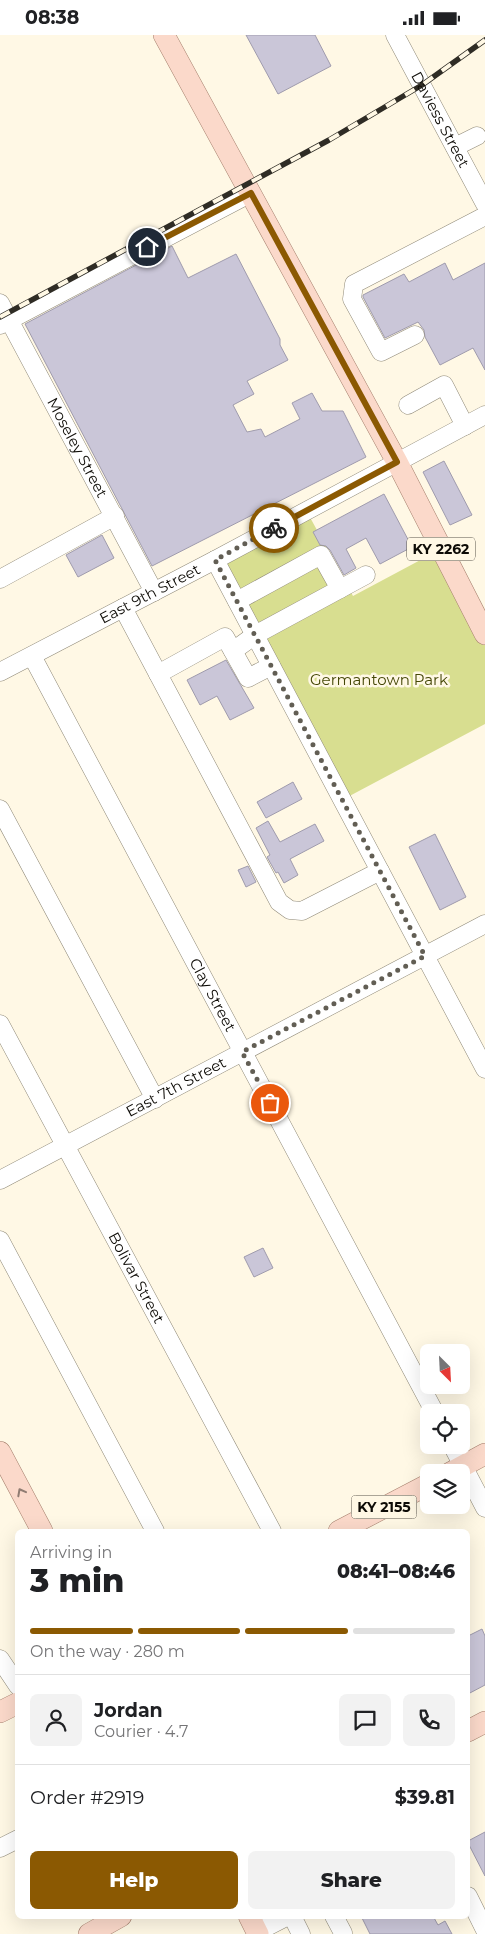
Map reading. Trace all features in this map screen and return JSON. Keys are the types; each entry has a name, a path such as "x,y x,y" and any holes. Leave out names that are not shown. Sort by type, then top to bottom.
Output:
{"main road":[{"name":"KY 2262","path":"164,35 397,462 485,634"},
{"path":"466,1464 485,1454"},
{"path":"3,1465 41,1529"},
{"name":"KY 2155","path":"344,1529 420,1489"},
{"path":"0,1712 15,1704"},
{"path":"470,1730 485,1722"},
{"path":"89,1934 116,1919"}],"street":[{"name":"Daviess Street","path":"395,35 485,204"},
{"path":"455,147 476,136"},
{"path":"4,322 251,193"},
{"path":"415,335 381,352 352,299 354,284 485,216"},
{"name":"Moseley Street","path":"0,303 4,322 115,516 154,592"},
{"path":"408,405 444,385 465,426"},
{"name":"East 9th Street","path":"0,673 485,415"},
{"path":"0,579 115,516"},
{"path":"237,601 321,555 340,589"},
{"path":"215,560 485,1069"},
{"path":"233,651 255,635 366,575"},
{"path":"123,608 279,902 290,910 302,911 380,871"},
{"path":"158,673 225,637 248,678 271,666"},
{"name":"Clay Street","path":"32,656 431,1404"},
{"path":"0,809 155,1099"},
{"name":"East 7th Street","path":"0,1180 485,924"},
{"name":"Bolivar Street","path":"0,1024 271,1529"},
{"path":"0,1240 154,1529"},
{"path":"470,1488 485,1508"},
{"path":"6,1667 15,1681"},
{"path":"0,1849 15,1841"},
{"path":"470,1901 484,1932"},
{"path":"254,1928 281,1919"},
{"path":"292,1919 301,1934"},
{"path":"336,1919 343,1933"}],"green space":[{"name":"Germantown Park","path":"306,510 353,596 441,549 485,634 485,724 342,800 215,560"}],"building":[{"path":"246,35 315,35 331,66 278,94"},
{"path":"172,246 188,278 236,254 280,339 280,345 288,360 247,381 254,394 233,405 247,432 261,429 265,437 300,419 292,403 312,393 322,411 343,411 366,457 152,566 25,324"},
{"path":"445,263 453,280 485,263 485,370 473,348 440,365 425,337 424,330 418,322 385,338 363,297 363,295 404,274 409,282"},
{"path":"444,461 472,515 450,525 423,472"},
{"path":"384,494 412,547 380,564 366,538 346,549 356,568 344,575 330,550 326,546 320,545 313,532"},
{"path":"102,535 114,558 78,577 66,555"},
{"path":"226,660 254,708 230,720 217,696 200,705 187,680"},
{"path":"293,782 302,799 266,818 257,802"},
{"path":"268,821 280,842 315,824 324,841 290,859 298,875 284,883 267,857 270,855 256,828"},
{"path":"435,834 466,897 440,910 409,847"},
{"path":"248,866 256,882 246,887 238,870"},
{"path":"263,1248 273,1268 254,1277 244,1257"},
{"path":"482,1629 485,1636 485,1685 470,1693 470,1635"},
{"path":"485,1832 485,1876 470,1847 470,1840"},
{"path":"362,1919 435,1919 438,1925 445,1921 452,1934 370,1934"}],"railway":[{"path":"0,317 329,140 422,85 485,40"}],"way so far":[{"path":"270,1103 242,1052 425,956 215,560 274,528"}],"route":[{"path":"147,247 251,193 397,462 274,528"}]}
